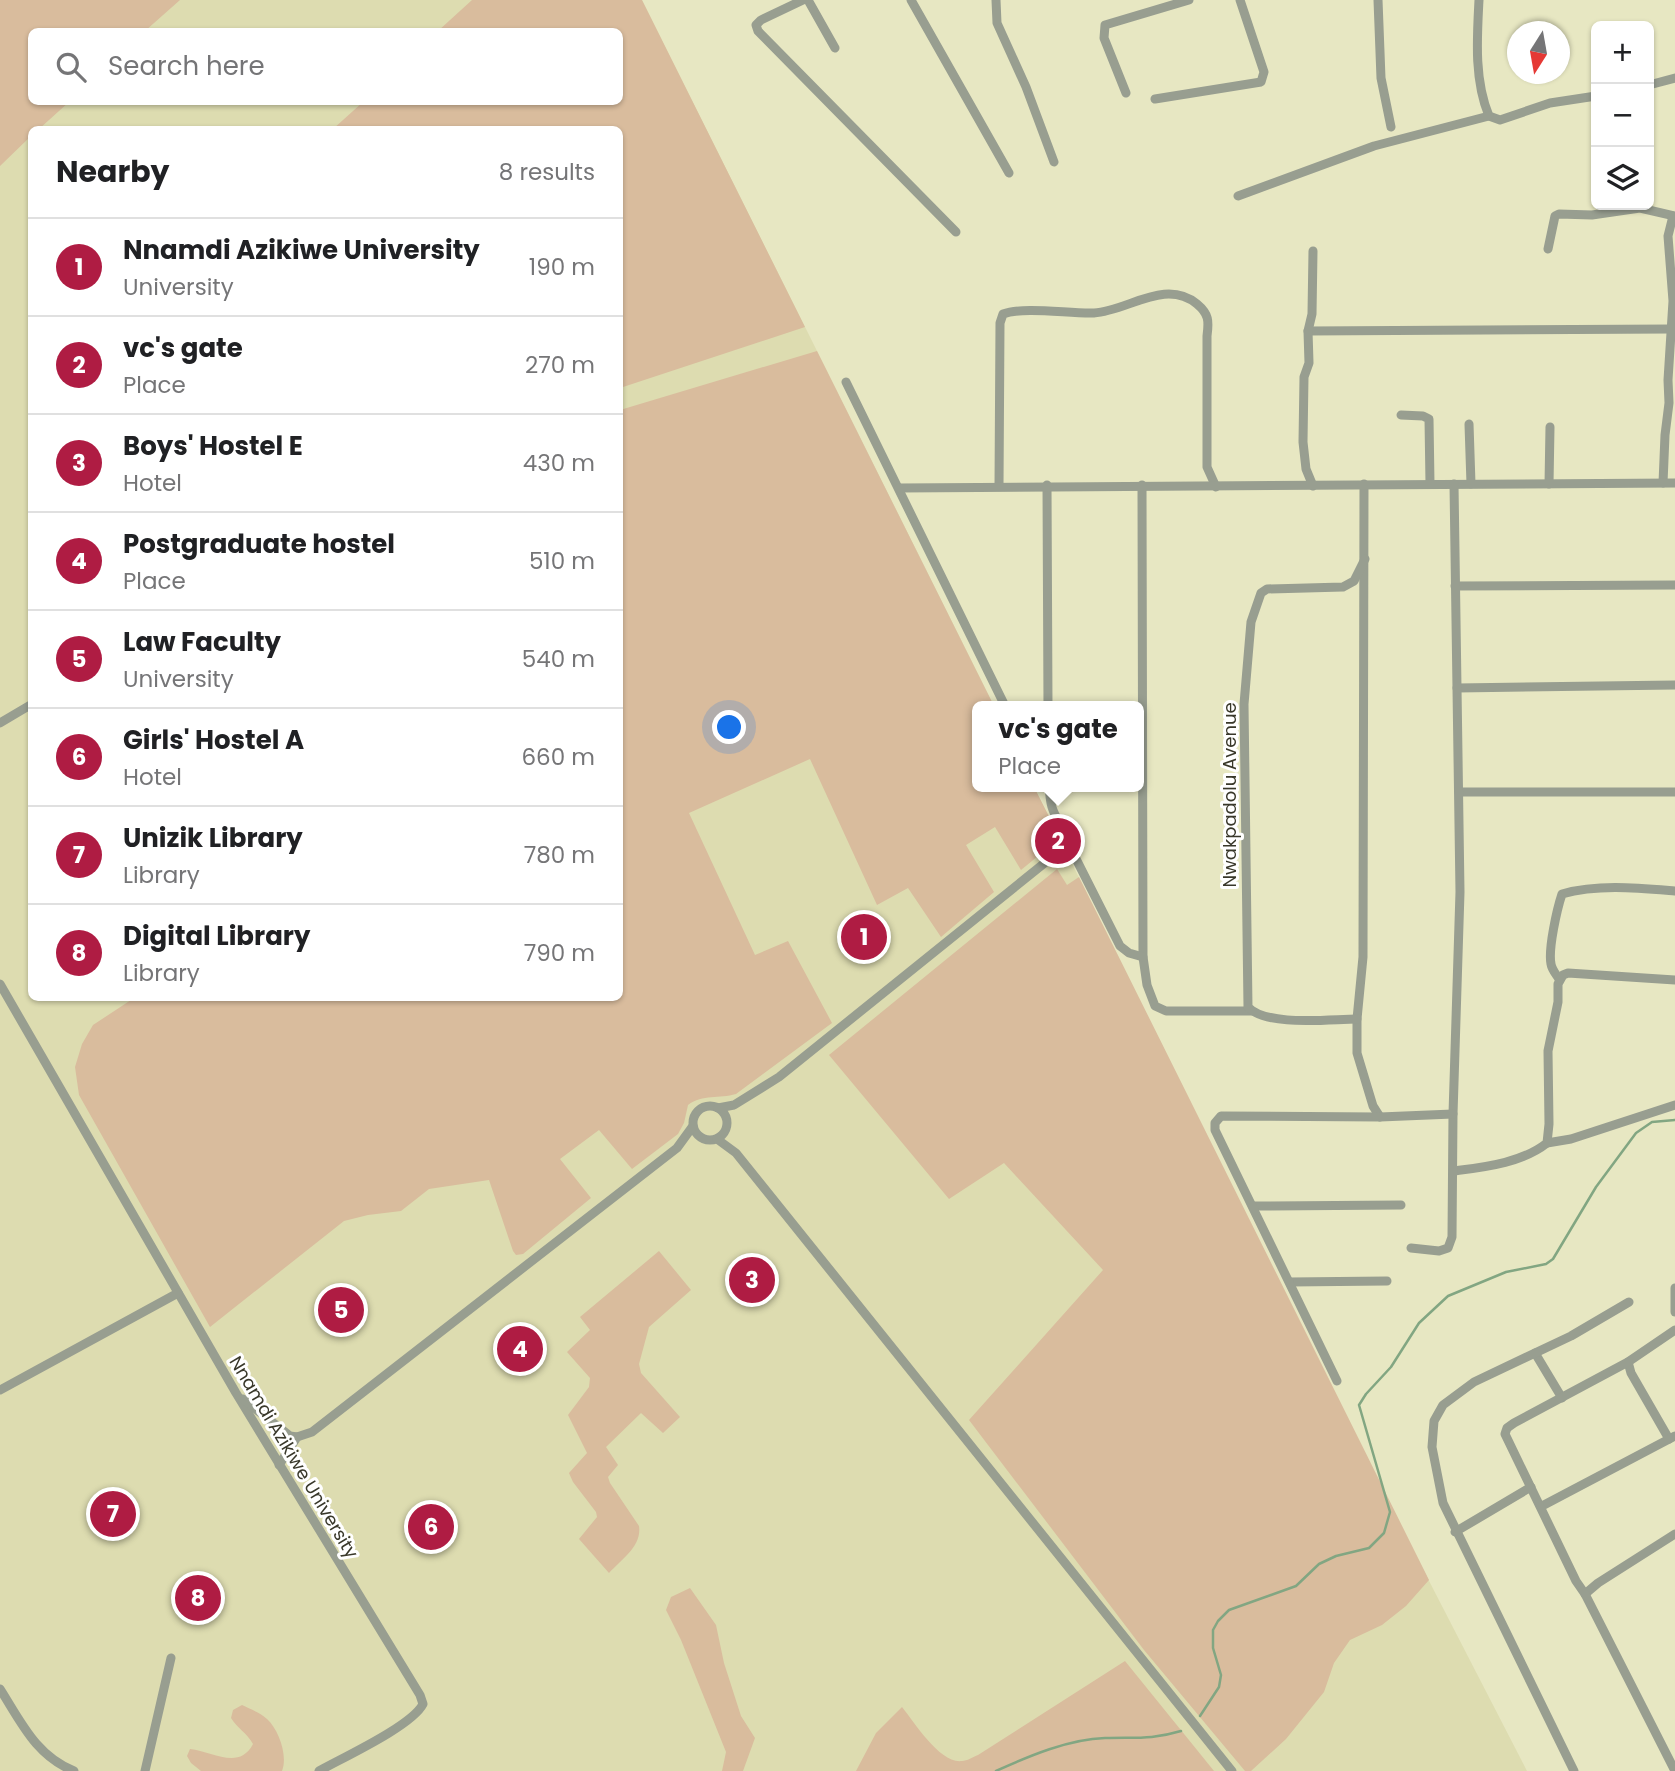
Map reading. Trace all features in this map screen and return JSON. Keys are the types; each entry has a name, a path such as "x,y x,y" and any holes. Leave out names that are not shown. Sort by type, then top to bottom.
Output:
{"street":[{"path":"835,48 805,0 761,20 756,25 758,31 956,232"},
{"path":"911,0 1009,173"},
{"path":"996,0 998,23 1054,162"},
{"path":"1126,93 1104,38 1105,25 1189,0"},
{"path":"1155,99 1261,82 1264,72 1240,0"},
{"path":"1378,0 1381,78 1391,127"},
{"path":"1479,0 1477,52 1484,103 1489,116"},
{"path":"1653,84 1675,78"},
{"path":"1238,196 1374,146 1489,116 1500,120 1550,103 1591,97"},
{"path":"1548,249 1555,216 1559,214 1592,215 1640,208 1674,216 1668,236 1673,301 1663,483"},
{"path":"1313,251 1312,314 1308,331 1309,363 1304,377 1303,442 1306,469 1313,486"},
{"path":"999,486 1000,323 1003,314 1022,311 1098,313 1164,294 1180,295 1192,300 1204,309 1209,319 1207,467 1216,487"},
{"path":"1308,331 1672,329"},
{"path":"846,382 1003,701"},
{"path":"1401,415 1423,416 1429,419 1430,484"},
{"path":"1469,424 1471,484"},
{"path":"1549,484 1550,427"},
{"path":"899,488 1675,483"},
{"path":"1364,484 1363,957 1357,1019 1357,1053 1380,1117"},
{"path":"1411,1248 1439,1251 1451,1243 1460,892 1454,484"},
{"path":"1046,485 1048,701"},
{"path":"1142,485 1142,701"},
{"name":"Nwakpadolu Avenue","path":"1252,1011 1248,1007 1247,997 1247,776 1244,704 1251,622 1261,593 1267,589 1343,587 1354,581 1365,559"},
{"path":"1455,586 1675,585"},
{"path":"1457,688 1675,685"},
{"path":"0,723 28,706"},
{"path":"1050,792 1052,807 1065,838 1120,946 1129,953 1143,957"},
{"path":"1143,792 1143,957 1147,985 1155,1006 1166,1011 1252,1011 1282,1020 1357,1019"},
{"path":"1458,792 1675,792"},
{"path":"677,1149 693,1126 697,1112 703,1108 734,1105 779,1077 1062,849 1065,838"},
{"path":"1546,1143 1549,1124 1548,1051 1558,1002 1559,979 1551,966 1550,956 1562,894 1576,890 1610,888 1675,891"},
{"path":"1559,979 1567,973 1675,980"},
{"name":"Nnamdi Azikiwe University","path":"0,984 236,1393 420,1695 423,1704 419,1712 319,1771"},
{"path":"717,1139 727,1124 734,1105"},
{"path":"1454,1171 1524,1156 1546,1143 1571,1139 1675,1105"},
{"path":"718,1108 727,1124 736,1153"},
{"path":"1337,1381 1215,1130 1215,1123 1221,1116 1380,1117 1453,1114"},
{"path":"693,1126 702,1138"},
{"path":"236,1393 290,1436 297,1437 312,1432 677,1149 702,1138 717,1139 736,1153 1233,1771"},
{"path":"1254,1206 1401,1205"},
{"path":"1290,1282 1387,1280"},
{"path":"1675,1288 1675,1312"},
{"path":"0,1390 178,1293"},
{"path":"1574,1771 1443,1503 1432,1447 1434,1420 1443,1405 1474,1382 1571,1336 1629,1302"},
{"path":"1675,1330 1628,1362 1514,1423 1507,1428 1505,1434 1576,1581 1675,1771"},
{"path":"1535,1353 1562,1398"},
{"path":"1542,1506 1672,1438 1631,1373 1628,1362"},
{"path":"279,1465 297,1437"},
{"path":"1455,1532 1531,1487"},
{"path":"1585,1594 1675,1534"},
{"path":"145,1771 171,1658"},
{"path":"0,1689 47,1757 74,1771"}],"shaded area":[{"path":"0,0 642,0 992,701 972,701 972,792 1036,792 1393,1511 1527,1771 0,1771"},
{"path":"0,0 180,0 148,28 28,28 28,105 66,105 42,126 28,126 28,139 0,166"},
{"path":"472,0 642,0 805,327 623,387 623,126 336,126 360,105 623,105 623,28 441,28"},
{"path":"817,351 992,701 972,701 972,792 1037,792 1060,838 1021,870 995,827 966,845 994,892 941,937 908,888 877,905 810,759 689,813 755,955 788,941 832,1023 736,1094 699,1099 688,1105 678,1134 632,1169 599,1130 560,1159 591,1198 523,1254 516,1255 513,1251 489,1180 429,1189 401,1211 344,1221 210,1327 79,1095 75,1067 82,1044 93,1025 129,1001 623,1001 623,409"},
{"path":"1057,869 1067,885 1079,877 1429,1580 1406,1606 1382,1625 1350,1640 1334,1663 1324,1692 1286,1739 1251,1771 1245,1771 1144,1650 969,1420 1103,1270 1004,1163 949,1199 829,1055"},
{"path":"659,1251 691,1290 649,1327 639,1364 641,1373 680,1417 663,1433 641,1413 606,1447 618,1465 608,1477 610,1483 639,1526 634,1546 609,1573 579,1539 597,1517 569,1473 587,1453 568,1415 589,1387 590,1378 567,1352 590,1330 580,1317"},
{"path":"690,1588 716,1625 724,1663 741,1716 755,1738 743,1771 722,1771 726,1752 681,1640 666,1610 671,1597"},
{"path":"1125,1661 1214,1771 856,1771 876,1733 902,1707 921,1732 945,1756 964,1761 978,1755"},
{"path":"242,1705 265,1717 275,1730 283,1751 282,1771 201,1771 187,1756 190,1749 233,1758 247,1752 253,1744 231,1718 233,1710"}],"waterway":[{"path":"1200,1716 1219,1687 1221,1675 1213,1648 1213,1630 1229,1610 1296,1586 1319,1564 1336,1556 1369,1548 1384,1533 1390,1512 1359,1405 1391,1367 1419,1323 1448,1296 1506,1272 1546,1264 1553,1259 1596,1187 1636,1133 1652,1122 1675,1120"},
{"path":"996,1771 1035,1754 1077,1741 1152,1737 1181,1731"}],"place":[{"name":"vc's gate","path":"1058,841"},
{"name":"Nnamdi Azikiwe University","path":"864,937"},
{"name":"Boys' Hostel E","path":"752,1280"},
{"name":"Law Faculty","path":"341,1310"},
{"name":"Postgraduate hostel","path":"520,1349"},
{"name":"Unizik Library","path":"113,1514"},
{"name":"Girls' Hostel A","path":"431,1527"},
{"name":"Digital Library","path":"198,1598"}]}
